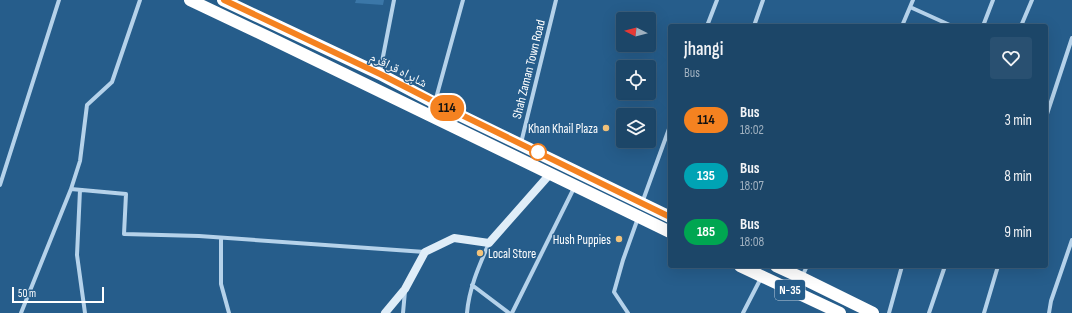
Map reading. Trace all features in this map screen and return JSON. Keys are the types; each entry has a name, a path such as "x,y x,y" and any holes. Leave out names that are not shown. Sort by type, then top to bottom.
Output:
{"highway":[{"path":"190,0 668,231"},
{"name":"شاہراہ قراقرم","path":"224,0 239,3 435,102 666,215"},
{"path":"658,226 666,215"},
{"name":"N-35","path":"744,268 839,313"},
{"name":"N-35","path":"780,268 873,313"}],"street":[{"path":"0,185 59,0"},
{"path":"21,313 71,189 80,160 87,105 112,82 140,0"},
{"path":"380,74 394,0"},
{"path":"435,102 463,0"},
{"name":"Shah Zaman Town Road","path":"521,144 556,0"},
{"path":"708,24 717,0"},
{"path":"755,24 763,0"},
{"path":"903,24 912,0"},
{"path":"984,24 993,0"},
{"path":"1022,24 1032,0"},
{"path":"910,7 948,24"},
{"path":"1048,111 1072,38"},
{"path":"642,203 668,132"},
{"path":"467,313 472,285 488,243 550,174"},
{"path":"512,313 575,186"},
{"path":"71,189 126,194 124,234 221,238 425,252 454,238 488,243"},
{"path":"80,190 77,255 85,313"},
{"path":"628,313 614,292 623,260 639,217"},
{"path":"221,238 221,284 229,313"},
{"path":"1049,313 1051,301 1072,240"},
{"path":"385,313 405,289 425,252"},
{"path":"802,278 806,268"},
{"path":"889,313 901,268"},
{"path":"929,313 945,268"},
{"path":"984,313 997,268"},
{"path":"743,313 762,276"},
{"path":"472,285 509,313"},
{"path":"403,313 405,289"}],"shaded area":[{"path":"356,0 384,0 383,5 355,3"}],"bus line":[{"name":"114","path":"224,0 380,74 668,216"}],"place":[{"name":"Khan Khail Plaza","path":"606,128"},
{"name":"Hush Puppies","path":"619,239"},
{"name":"Local Store","path":"480,253"}]}
